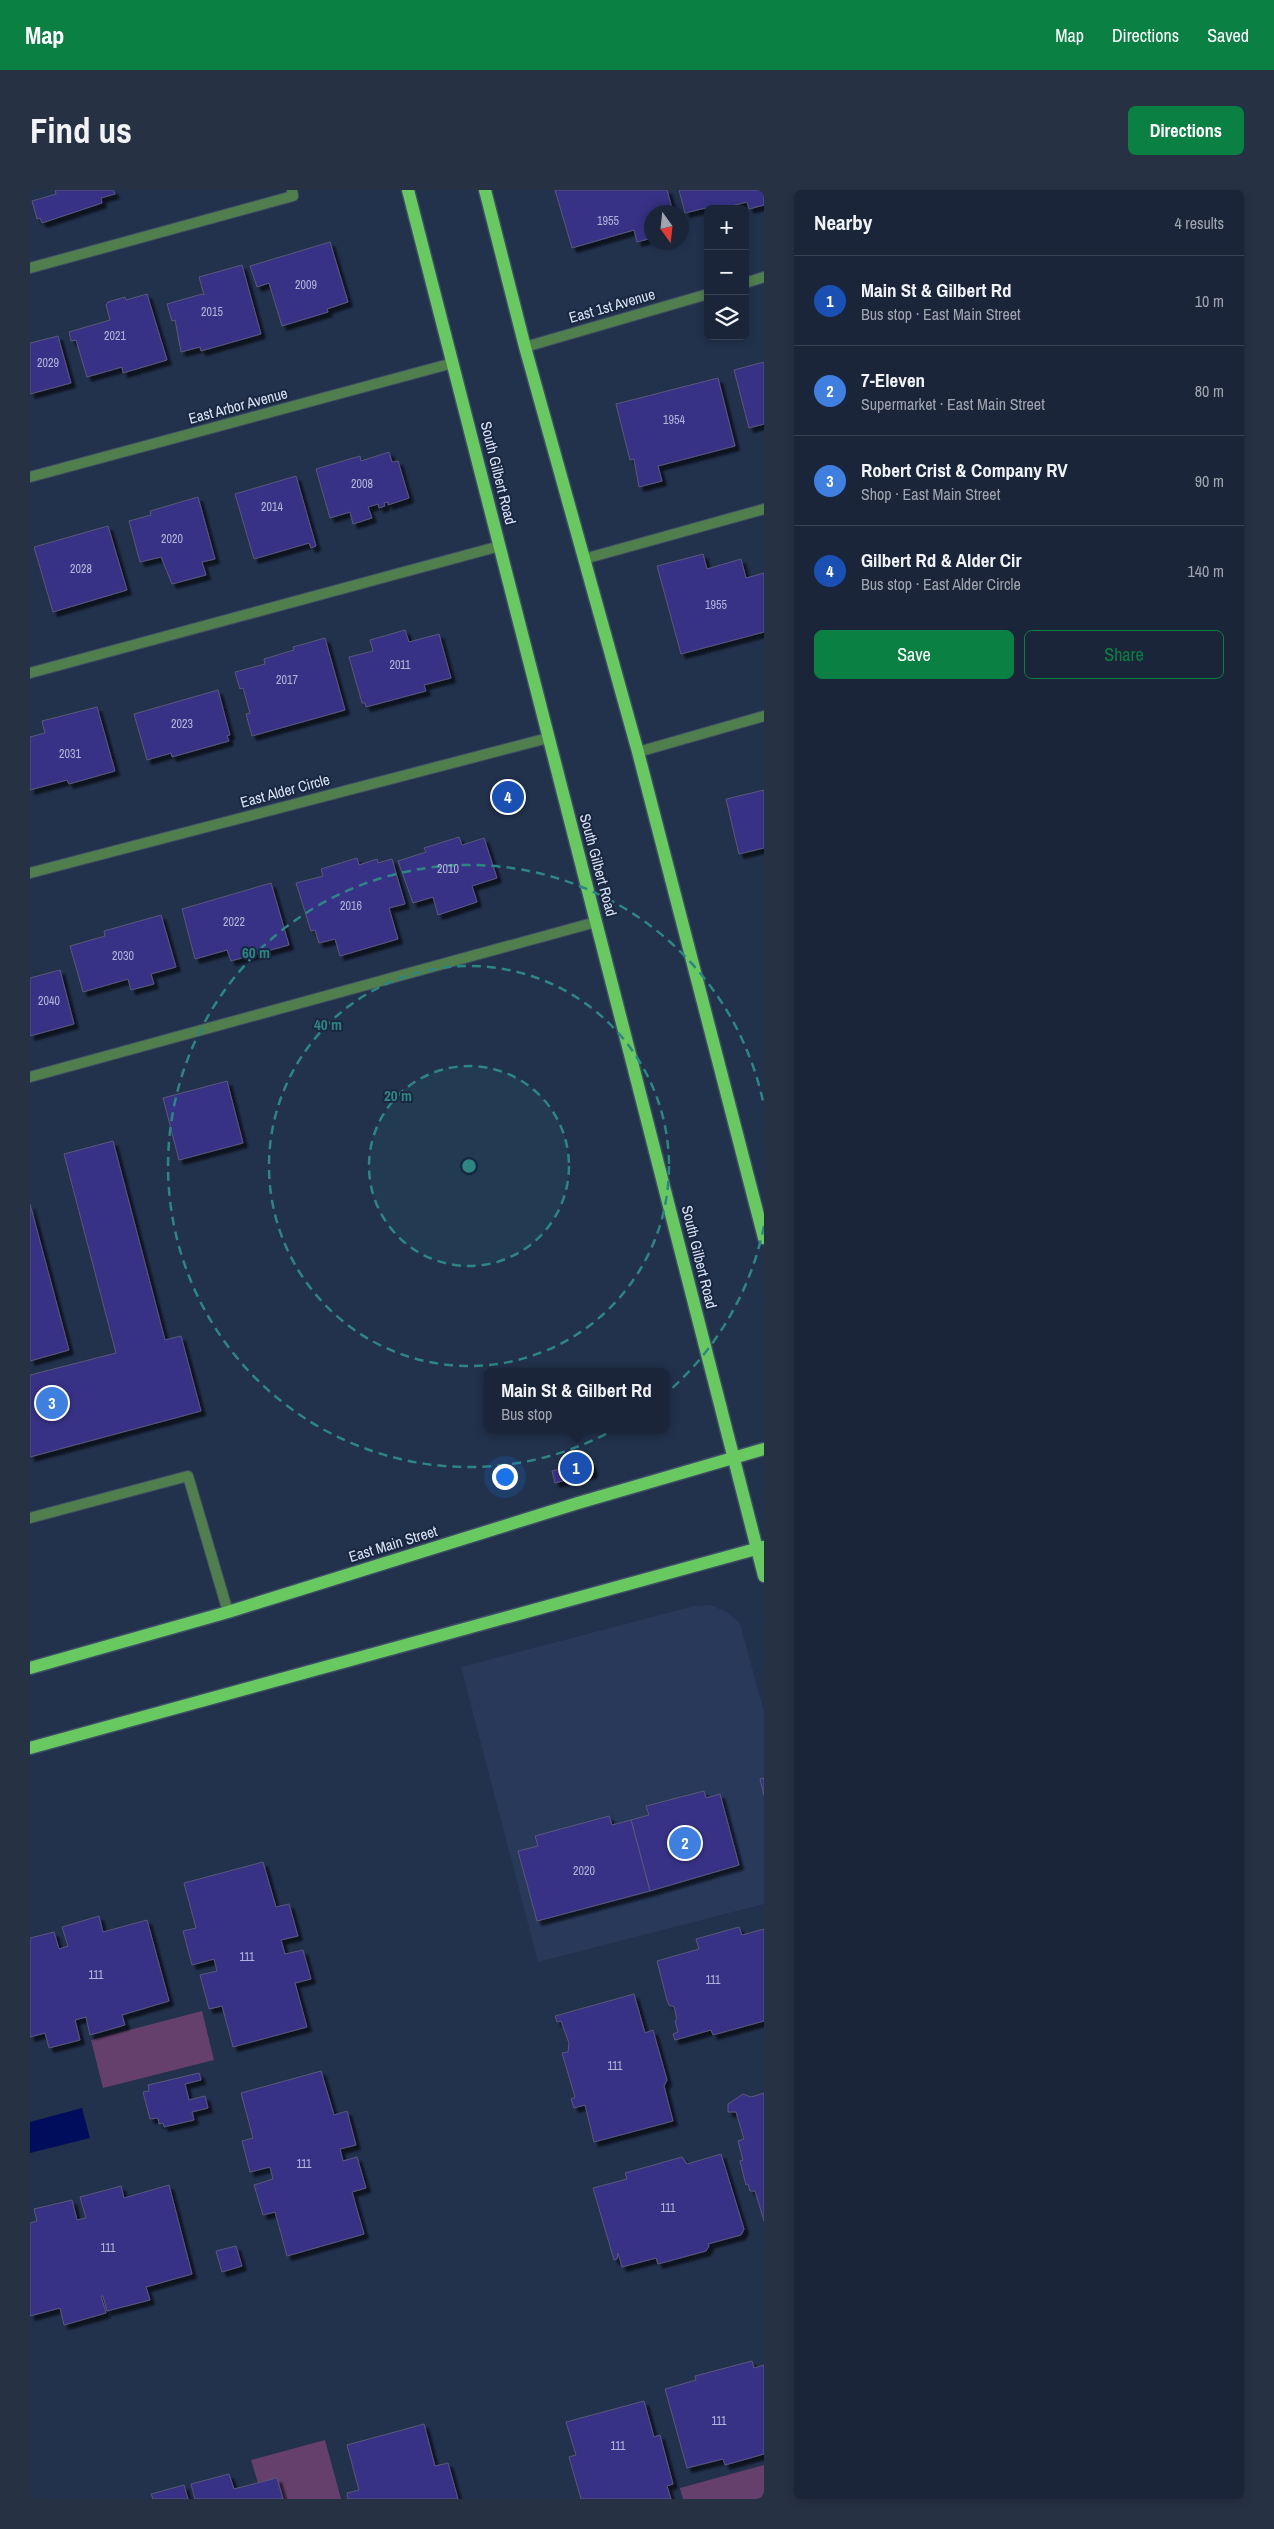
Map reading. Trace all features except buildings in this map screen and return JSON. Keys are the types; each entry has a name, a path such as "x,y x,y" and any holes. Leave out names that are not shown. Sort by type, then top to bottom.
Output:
{"main road":[{"name":"South Gilbert Road","path":"408,190 732,1458 760,1547 764,1576"},
{"path":"485,190 525,347 638,752 764,1238"},
{"name":"East Main Street","path":"30,1668 228,1612 569,1506 764,1448"},
{"path":"30,1748 760,1547"}],"street":[{"path":"30,268 293,196 292,190"},
{"path":"749,282 764,277"},
{"name":"East 1st Avenue","path":"525,347 705,295"},
{"name":"East Arbor Avenue","path":"30,477 453,363"},
{"path":"584,560 764,509"},
{"path":"30,674 500,546"},
{"path":"638,752 764,716"},
{"name":"East Alder Circle","path":"30,873 548,738"},
{"path":"30,1077 596,922"},
{"path":"30,1518 188,1476 228,1612"}],"shaded area":[{"path":"711,1605 728,1613 740,1624 764,1712 764,1904 538,1962 461,1667 694,1606"},
{"path":"202,2011 214,2060 103,2088 91,2040"},
{"path":"82,2108 90,2138 30,2153 30,2122"},
{"path":"325,2440 341,2499 283,2499 277,2478 258,2483 251,2460"},
{"path":"764,2465 764,2499 683,2499 680,2488"}],"place":[{"name":"Gilbert Rd & Alder Cir","path":"508,797"},
{"name":"Robert Crist & Company RV","path":"52,1403"},
{"name":"Main St & Gilbert Rd","path":"576,1468"},
{"name":"7-Eleven","path":"685,1843"}]}
